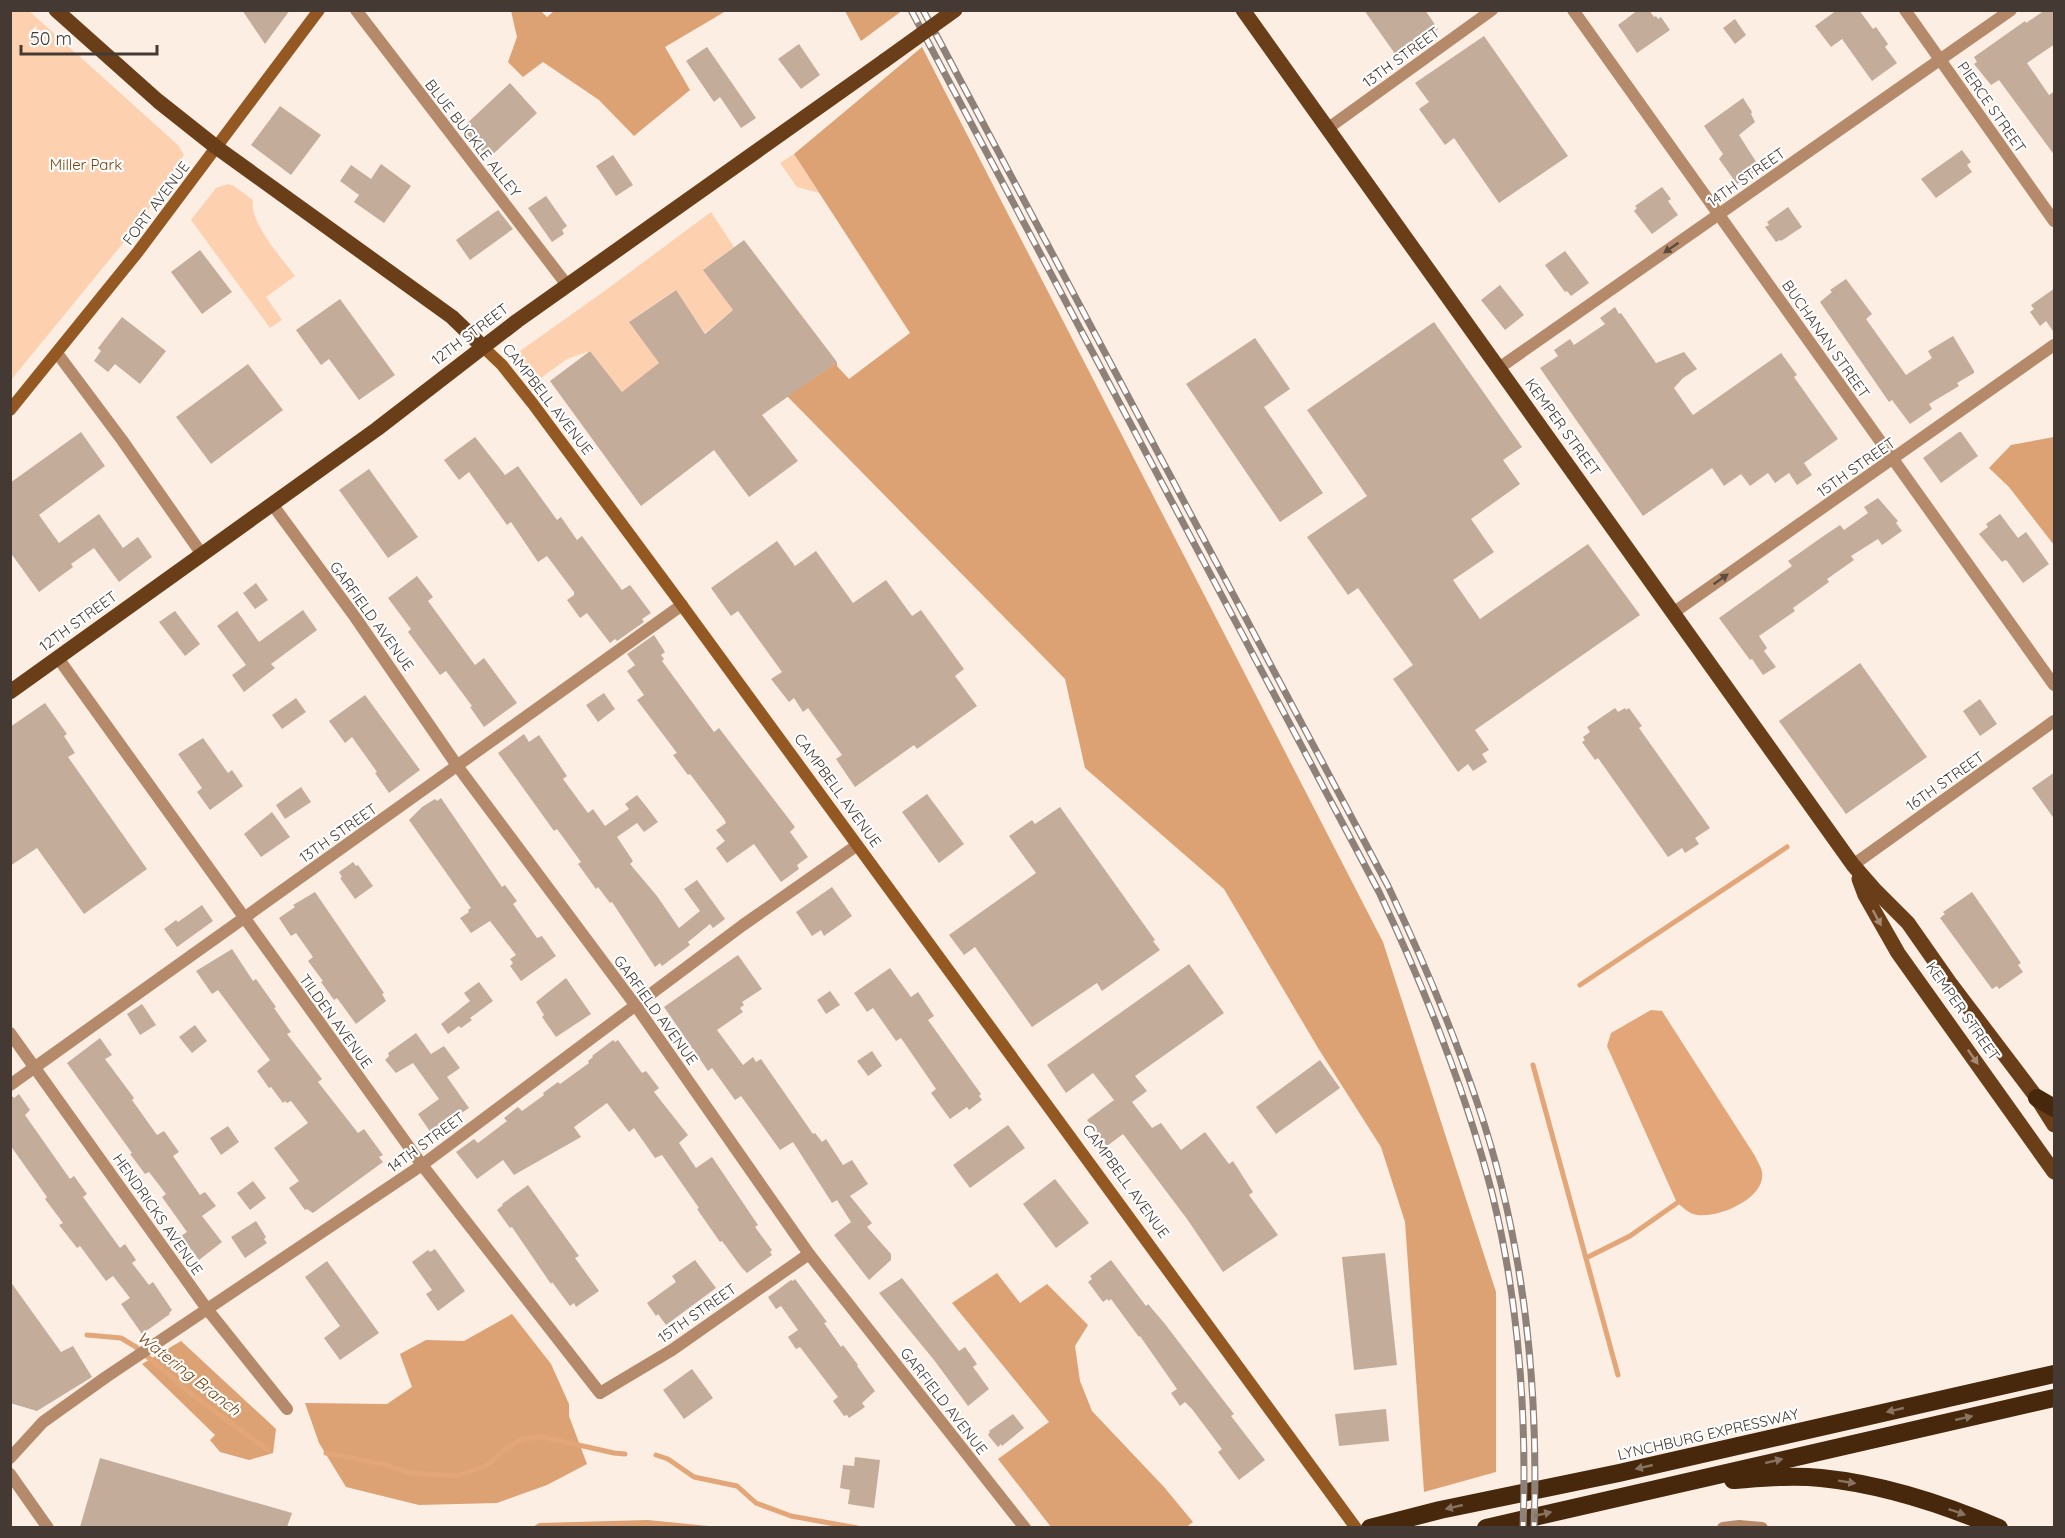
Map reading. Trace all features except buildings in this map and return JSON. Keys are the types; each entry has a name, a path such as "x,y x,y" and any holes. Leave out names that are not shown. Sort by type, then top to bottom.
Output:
{"highway":[{"path":"2037,1098 2055,1108"},
{"name":"LYNCHBURG EXPRESSWAY","path":"1370,1527 2055,1374"},
{"path":"1486,1527 2055,1398"},
{"path":"1684,1482 1778,1477 1820,1478 1871,1486 1919,1499 2001,1527"}],"main road":[{"name":"CAMPBELL AVENUE","path":"56,10 158,101 216,147 452,317 502,365 682,605 1356,1527"},
{"name":"FORT AVENUE","path":"10,410 137,253 319,10"},
{"name":"12TH STREET","path":"10,692 405,408 482,346 954,10"},
{"name":"KEMPER STREET","path":"1243,10 1853,865 1908,923 2055,1125"},
{"name":"KEMPER STREET","path":"1853,865 1865,895 1898,953 2055,1172"}],"street":[{"name":"BLUE BUCKLE ALLEY","path":"356,10 567,285"},
{"name":"13TH STREET","path":"1328,129 1492,10"},
{"name":"BUCHANAN STREET","path":"1573,10 2055,685"},
{"name":"PIERCE STREET","path":"1905,10 2055,221"},
{"name":"14TH STREET","path":"1498,368 2011,10"},
{"name":"15TH STREET","path":"1673,613 2055,345"},
{"path":"57,353 127,447 201,553"},
{"name":"GARFIELD AVENUE","path":"272,504 355,617 458,766 636,1006 808,1254 1025,1527"},
{"name":"13TH STREET","path":"10,1084 682,605"},
{"name":"TILDEN AVENUE","path":"58,658 422,1165 600,1394"},
{"name":"16TH STREET","path":"1853,865 2055,721"},
{"name":"14TH STREET","path":"10,1458 43,1422 422,1165 743,925 856,846"},
{"name":"HENDRICKS AVENUE","path":"10,1033 207,1309 287,1409"},
{"name":"15TH STREET","path":"600,1394 672,1350 808,1254"},
{"path":"10,1474 48,1527"},
{"path":"1723,1527 1762,1527"}],"green space":[{"name":"Miller Park","path":"11,11 29,11 178,145 184,155 156,195 146,215 11,380"},
{"path":"794,154 819,193 797,187 780,163"},
{"path":"228,184 253,200 253,209 261,229 295,276 266,297 282,320 270,328 191,220 216,188"},
{"path":"711,212 734,247 704,270 733,310 705,333 675,290 630,321 659,363 623,393 590,351 567,359 534,383 518,357 520,351"}],"shaded area":[{"path":"845,10 903,10 861,41 845,11"},
{"path":"511,11 541,11 547,17 554,11 726,11 665,47 690,90 634,136 599,100 543,62 523,77 508,62 517,37"},
{"path":"922,47 1383,942 1496,1292 1496,1472 1424,1492 1405,1222 1381,1147 1318,1048 1224,889 1085,768 1065,679 787,396 837,362 837,366 849,379 910,333 794,154"},
{"path":"2054,437 2054,545 2009,487 1989,468 2011,445"},
{"path":"1651,1010 1662,1011 1755,1156 1761,1169 1761,1183 1756,1191 1737,1206 1725,1211 1713,1214 1693,1214 1677,1203 1607,1046 1611,1033"},
{"path":"997,1273 1020,1303 1047,1284 1088,1325 1075,1346 1080,1381 1092,1411 1164,1487 1193,1522 1185,1528 1051,1527 998,1459 1049,1422 952,1303"},
{"path":"512,1314 551,1364 569,1404 569,1416 587,1464 547,1485 497,1503 419,1505 346,1487 319,1443 305,1403 387,1404 412,1387 400,1354 426,1340 464,1341"},
{"path":"181,1341 276,1429 273,1453 249,1460 220,1452 210,1440 215,1435 142,1364"},
{"path":"648,1520 718,1527 533,1527 539,1523"}],"waterway":[{"path":"1580,985 1787,847"},
{"path":"1533,1065 1618,1375"},
{"path":"1586,1258 1630,1236 1677,1203"},
{"name":"Watering Branch","path":"87,1335 121,1338 136,1347 194,1396 268,1450"},
{"name":"Watering Branch","path":"326,1453 383,1464 410,1473 457,1476 486,1466 504,1450 522,1439 543,1437 625,1454"},
{"name":"Watering Branch","path":"656,1455 668,1459 694,1477 737,1486 756,1503 791,1516 857,1528"}],"railway":[{"path":"911,10 1379,892 1428,1002 1457,1078 1481,1154 1492,1193 1509,1276 1522,1402 1523,1528"},
{"path":"923,10 1388,886 1448,1022 1494,1156 1517,1261 1531,1367 1535,1474 1534,1528"}]}
